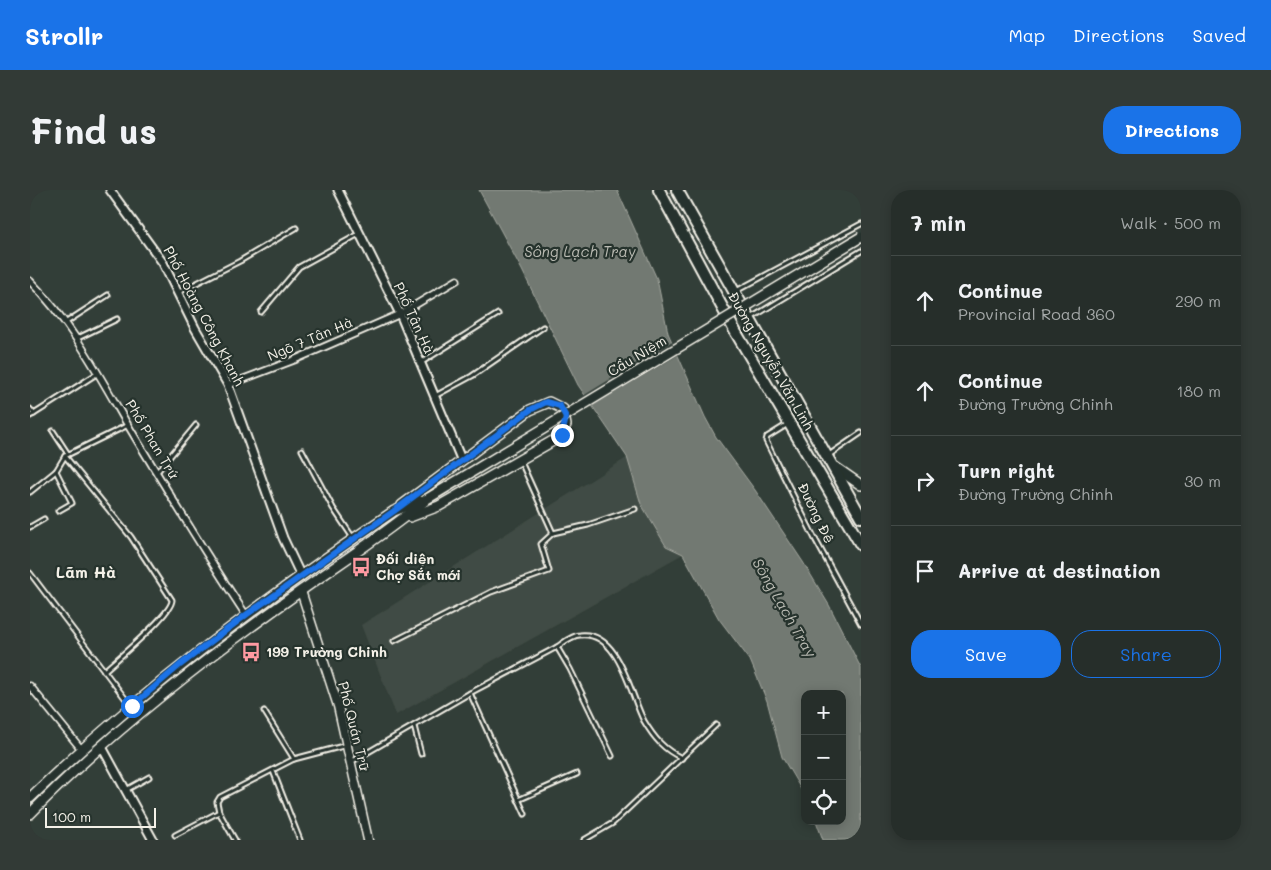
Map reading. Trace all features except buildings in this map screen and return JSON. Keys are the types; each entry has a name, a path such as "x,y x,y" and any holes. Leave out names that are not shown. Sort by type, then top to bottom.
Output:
{"highway":[{"name":"Đường Nguyễn Văn Linh","path":"659,190 735,331 861,545"},
{"name":"Đường Nguyễn Văn Linh","path":"677,190 860,514"}],"main road":[{"name":"Cầu Niệm","path":"427,499 861,237"},
{"path":"30,798 180,665 246,615 394,511 462,459 541,404 549,402 560,406 566,417 562,435 440,506 403,519"},
{"path":"828,459 842,474 861,485"},
{"path":"394,511 427,499"},
{"path":"30,814 102,747 154,703 301,590 403,519 427,499"},
{"path":"847,519 860,514"},
{"name":"Phố Quán Trữ","path":"301,590 338,706 368,840"}],"street":[{"name":"Phố Hoàng Công Khanh","path":"110,190 164,263 195,328 228,385 283,538 301,576"},
{"name":"Phố Tân Hà","path":"338,190 400,314 462,459"},
{"name":"Ngõ 7 Tân Hà","path":"228,385 294,360 400,314 457,280"},
{"name":"Phố Phan Trứ","path":"30,281 52,305 98,373 198,543 246,615"},
{"path":"30,686 82,750"},
{"path":"102,747 153,840"}],"lane":[{"path":"735,292 861,224"},
{"path":"178,292 240,261 296,228"},
{"path":"261,312 299,268 360,233"},
{"path":"750,319 861,251"},
{"path":"64,323 108,295"},
{"path":"421,363 498,314"},
{"path":"76,340 117,319"},
{"path":"434,397 492,363 543,327"},
{"path":"30,409 32,415 98,373"},
{"name":"Đường Đê","path":"790,422 767,437 766,441 814,537 861,624"},
{"path":"30,492 56,471 66,455 128,425"},
{"path":"157,472 196,425"},
{"path":"53,431 66,455 131,537 172,600 172,606 160,620 104,671"},
{"path":"828,459 861,433"},
{"path":"302,450 333,508 353,539"},
{"path":"520,459 553,533"},
{"path":"56,471 72,503 58,511"},
{"path":"394,641 491,592 549,571 541,544 553,533 588,525 635,509"},
{"path":"30,527 44,519"},
{"path":"30,573 132,706"},
{"path":"351,762 470,693 575,636 588,635 604,643 615,652 644,721 669,753 682,758"},
{"path":"557,647 570,669 612,756"},
{"path":"470,693 525,814"},
{"path":"264,711 294,759"},
{"path":"584,840 613,823 716,725"},
{"path":"414,726 421,754"},
{"path":"235,840 219,812 217,802 220,797 294,759 347,745"},
{"path":"272,771 300,840"},
{"path":"518,800 577,774"},
{"path":"126,791 149,777"},
{"path":"175,835 219,812"}],"shaded area":[{"path":"628,457 641,504 666,546 683,554 396,715 361,625"}],"water":[{"name":"Sông Lạch Tray","path":"479,190 617,190 657,279 668,333 705,417 716,437 755,490 803,562 829,605 861,668 861,840 823,840 817,825 846,825 846,690 801,690 801,789 782,757 767,701 750,660 719,619 683,554 666,546 641,504 627,457 578,385 522,270"}],"pier":[{"path":"674,340 680,354 591,407 583,396"}],"place":[{"name":"Đối diện Chợ Sắt mới","path":"361,567"},
{"name":"199 Trường Chinh","path":"251,652"}],"district":[{"name":"Lãm Hà","path":"86,572"}],"route":[{"path":"132,706 180,665 246,615 394,511 530,410 546,402 553,402 560,406 566,413 566,425 562,435"}]}
